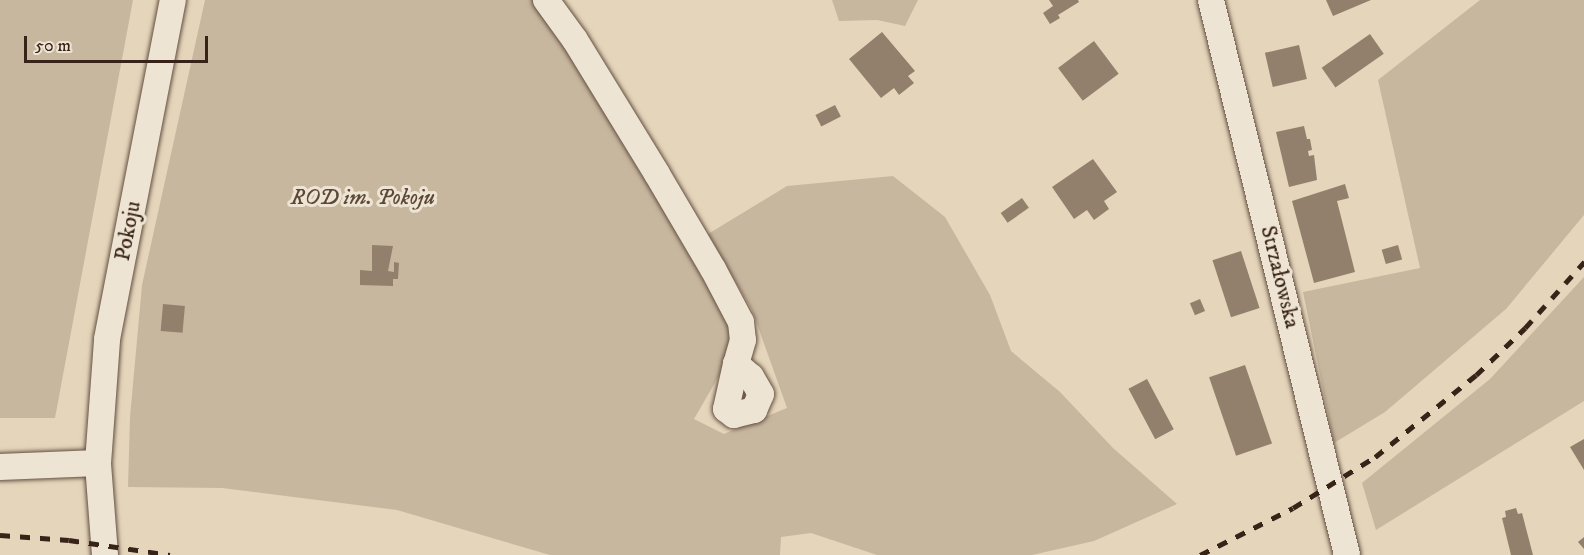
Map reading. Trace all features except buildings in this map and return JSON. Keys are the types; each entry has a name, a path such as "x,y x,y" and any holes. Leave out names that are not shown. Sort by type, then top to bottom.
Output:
{"street":[{"name":"Pokoju","path":"105,555 98,463 107,339 173,0"},
{"path":"546,0 575,40 713,269 741,322 743,340 736,364"},
{"name":"Strzałowska","path":"1211,0 1347,555"},
{"path":"0,467 98,463"}],"green space":[{"path":"0,0 133,0 55,418 0,418"},
{"name":"ROD im. Pokoju","path":"205,0 536,0 733,322 734,350 694,419 724,434 787,408 752,310 708,234 787,186 893,176 945,217 990,295 1011,351 1060,392 1113,448 1177,504 1094,541 1032,555 877,555 811,533 781,537 780,555 550,555 397,510 222,488 128,487 130,417 142,285"},
{"path":"832,0 918,0 905,26 877,20 839,21"},
{"path":"1480,0 1584,0 1584,215 1506,309 1385,412 1334,443 1303,292 1420,268 1378,80"},
{"path":"1584,277 1584,401 1376,530 1362,483 1490,379"}],"railway":[{"path":"1200,555 1293,508 1375,457 1476,375 1525,328 1584,262"},
{"path":"0,535 69,540 170,555"}]}
